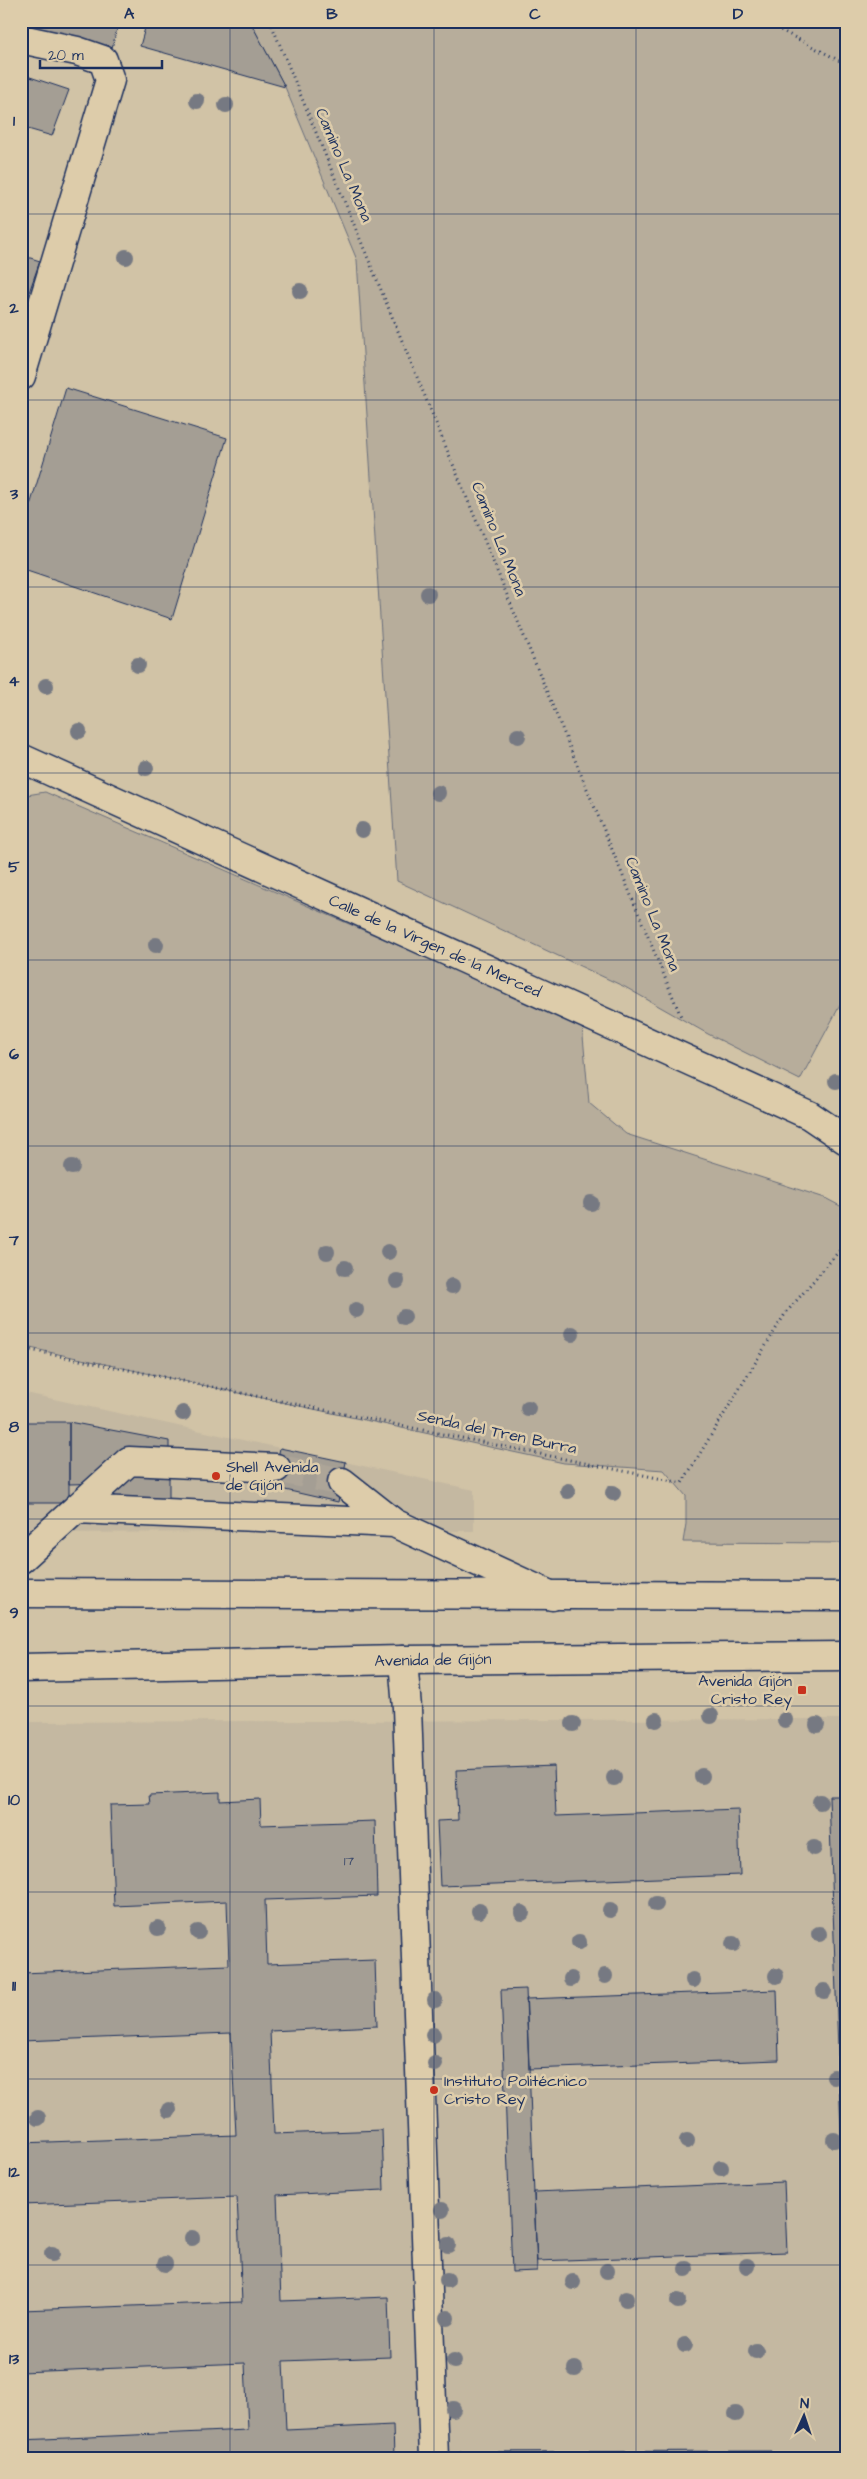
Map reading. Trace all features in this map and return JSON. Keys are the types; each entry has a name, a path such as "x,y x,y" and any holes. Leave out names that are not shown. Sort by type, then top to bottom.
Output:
{"main road":[{"path":"21,39 103,60 110,80 21,376"},
{"name":"Calle de la Virgen de la Merced","path":"21,758 809,1116 846,1140"},
{"path":"21,1559 129,1461 276,1468"},
{"path":"342,1482 394,1523 554,1597"},
{"path":"76,1509 394,1523"},
{"path":"21,1593 554,1597 846,1596"},
{"name":"Avenida de Gijón","path":"21,1668 403,1660 846,1656"},
{"path":"403,1660 407,1708 434,2458"}],"path":[{"name":"Camino La Mona","path":"270,21 702,1067"},
{"path":"763,21 846,64"},
{"name":"Senda del Tren Burra","path":"21,1348 682,1483 785,1314 846,1243"}],"shaded area":[{"path":"250,21 846,21 846,994 800,1080 708,1034 625,987 397,881 357,260 285,87"},
{"path":"45,792 582,1025 589,1103 626,1134 825,1198 846,1209 846,1543 683,1542 686,1524 686,1496 664,1470 564,1463 21,1346 21,796"},
{"name":"Shell Avenida de Gijón","path":"21,1392 474,1490 474,1531 21,1533"},
{"name":"Instituto Politécnico Cristo Rey","path":"846,1719 846,2458 21,2458 21,1722"}],"building":[{"path":"21,21 119,21 112,48 21,25"},
{"path":"147,21 237,21 252,25 285,87 140,46"},
{"path":"21,74 69,90 52,136 21,127"},
{"path":"21,255 40,261 21,315"},
{"path":"66,388 227,438 172,619 21,568 21,535"},
{"path":"21,1422 69,1422 69,1503 21,1503"},
{"path":"69,1422 169,1441 169,1511 110,1508 110,1483 69,1484"},
{"path":"280,1448 346,1462 338,1502 272,1487"},
{"path":"554,1766 556,1816 738,1809 740,1875 440,1886 437,1821 458,1820 456,1770"},
{"path":"220,1792 220,1801 260,1799 261,1825 375,1821 377,1896 265,1900 267,1964 375,1960 377,2026 270,2031 274,2134 382,2130 384,2190 277,2195 281,2301 388,2297 390,2357 283,2361 286,2430 393,2425 394,2458 21,2458 21,2440 248,2430 245,2363 21,2372 21,2310 242,2302 237,2197 21,2205 21,2143 236,2135 231,2033 21,2041 21,1973 229,1965 227,1901 114,1906 110,1805 150,1804 149,1795"},
{"path":"829,1796 846,1796 846,2161 842,2161"},
{"path":"526,1989 537,2271 512,2272 501,1990"},
{"path":"777,1990 779,2060 529,2069 526,1999"},
{"path":"784,2182 787,2252 537,2261 534,2192"},
{"path":"771,2451 771,2458 460,2458 460,2452"}],"tunnel":[{"path":"276,1468 342,1482"}],"place":[{"name":"Shell Avenida de Gijón","path":"216,1476"},
{"name":"Avenida Gijón Cristo Rey","path":"802,1690"},
{"name":"Instituto Politécnico Cristo Rey","path":"434,2090"}]}
